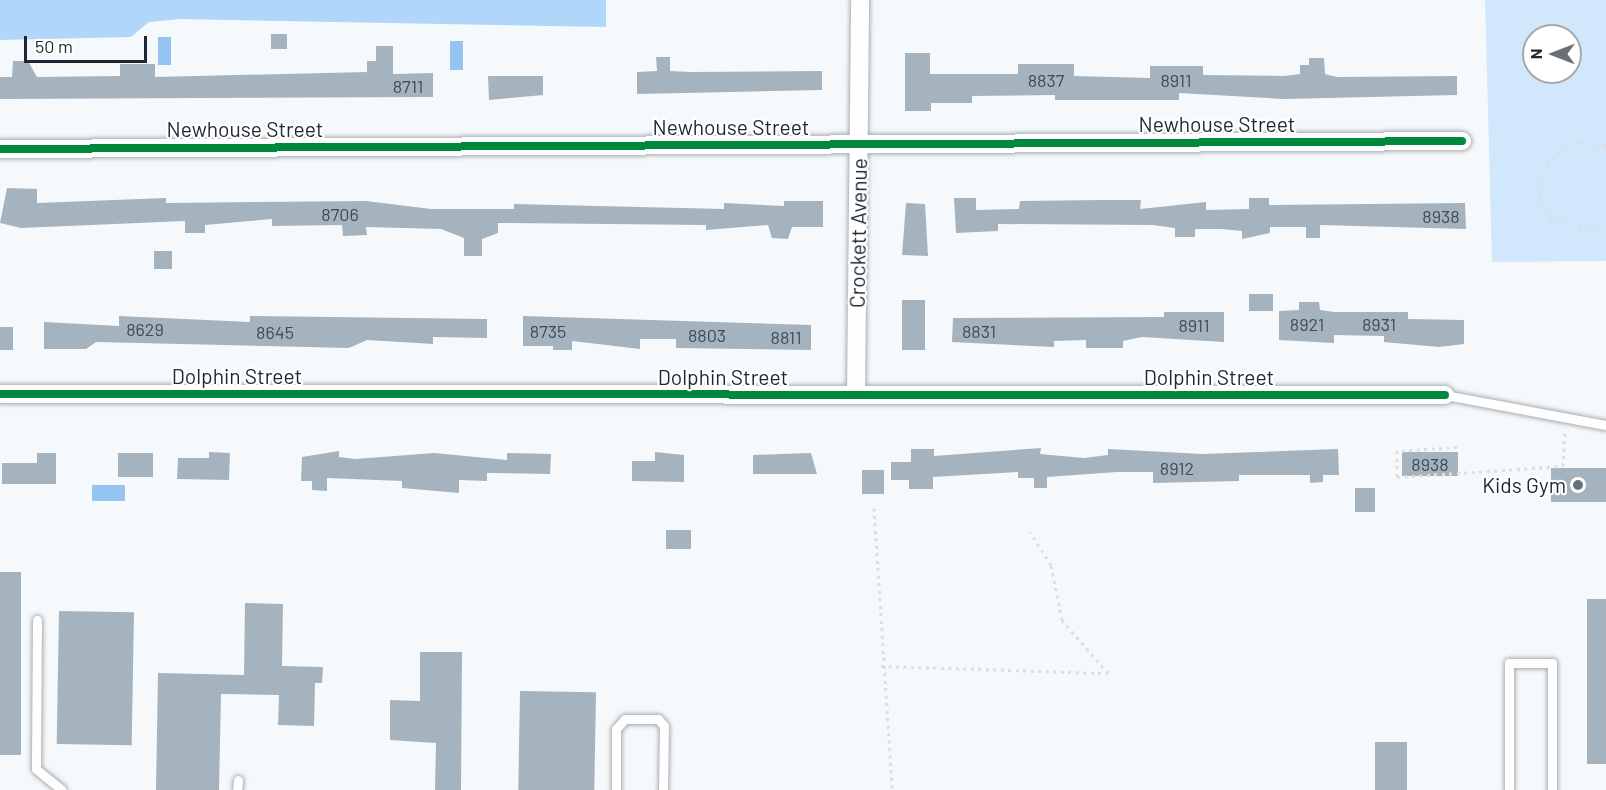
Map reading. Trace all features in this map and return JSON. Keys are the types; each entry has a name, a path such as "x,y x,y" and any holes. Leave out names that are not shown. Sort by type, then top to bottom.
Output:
{"street":[{"name":"Crockett Avenue","path":"856,394 860,0"},
{"name":"Newhouse Street","path":"0,148 1462,141"},
{"name":"Dolphin Street","path":"0,394 1445,394"}],"lane":[{"path":"1445,394 1606,425"},
{"path":"37,620 36,769 62,790"},
{"path":"1509,790 1509,663 1552,663 1552,790"},
{"path":"616,790 616,729 625,719 658,719 664,726 663,790"},
{"path":"237,790 238,780"}],"path":[{"path":"1606,146 1577,142 1564,146 1544,170 1539,198 1549,218 1606,233"},
{"path":"1457,447 1397,451 1397,477 1445,478 1563,466 1566,417"},
{"path":"874,508 881,666 892,790"},
{"path":"881,666 1108,673 1062,620 1051,565 1030,532"}],"shaded area":[{"path":"0,0 606,0 606,27 180,19 149,22 131,37 0,40"},
{"path":"1485,0 1606,0 1606,261 1492,262"},
{"path":"158,37 171,37 171,65 158,65"},
{"path":"450,41 463,41 463,70 450,70"},
{"path":"92,485 125,485 125,501 92,501"}],"building":[{"path":"271,34 287,34 287,49 271,49"},
{"path":"376,46 393,46 393,74 433,73 433,97 0,99 0,77 12,77 13,61 28,61 37,77 120,76 120,64 155,64 155,77 367,72 367,61 376,61"},
{"path":"905,53 930,53 930,74 1018,74 1018,64 1074,64 1074,76 1150,78 1150,66 1203,66 1203,75 1284,76 1300,74 1300,65 1309,65 1309,58 1324,58 1325,74 1337,77 1457,76 1457,95 1284,99 1179,93 1179,100 1055,100 1055,95 972,96 972,103 931,103 931,111 905,111"},
{"path":"656,57 670,57 670,71 822,71 822,90 637,94 637,72 657,71"},
{"path":"488,76 543,76 543,95 489,100"},
{"path":"7,188 37,189 37,203 166,198 166,203 366,201 431,209 514,209 514,204 724,209 724,203 784,206 784,201 823,201 823,227 792,227 788,239 772,238 768,225 706,230 706,225 498,223 498,233 482,239 482,256 464,256 464,238 441,229 366,227 367,235 343,236 342,225 272,226 272,219 205,225 205,233 185,233 185,221 21,228 0,223"},
{"path":"954,198 976,198 976,210 1019,209 1020,201 1141,200 1140,209 1206,202 1206,210 1249,209 1249,198 1269,198 1269,205 1465,203 1466,229 1320,225 1320,238 1306,238 1306,227 1270,227 1270,233 1242,239 1242,231 1221,229 1195,229 1195,237 1175,237 1175,228 1152,225 998,224 998,231 956,233"},
{"path":"906,203 925,204 928,256 902,255"},
{"path":"154,251 172,251 172,269 154,269"},
{"path":"1249,294 1273,294 1273,311 1249,311"},
{"path":"902,300 925,300 925,350 902,350"},
{"path":"1299,302 1319,302 1320,310 1334,312 1408,312 1408,319 1464,320 1464,344 1439,347 1384,342 1384,336 1334,335 1334,343 1279,340 1279,311 1299,310"},
{"path":"1164,312 1224,312 1224,342 1142,337 1123,341 1123,348 1086,348 1086,340 1054,341 1054,347 952,342 953,318 1164,317"},
{"path":"119,316 250,322 250,316 487,319 487,338 433,337 433,344 367,340 349,348 96,342 86,349 44,349 44,322 119,326"},
{"path":"523,316 811,325 811,350 676,348 676,339 640,339 640,349 572,341 572,350 553,350 553,346 523,346"},
{"path":"0,327 13,327 13,350 0,350"},
{"path":"1041,448 1040,454 1084,458 1108,455 1108,449 1202,454 1338,449 1339,475 1323,475 1323,482 1310,483 1310,475 1239,475 1239,481 1153,483 1153,472 1117,472 1047,477 1047,488 1034,488 1034,478 1018,478 1018,472 933,477 933,489 909,489 909,480 891,480 891,462 911,462 911,449 934,449 934,456"},
{"path":"339,451 339,457 355,459 434,453 507,460 507,453 551,454 550,474 487,473 487,481 459,480 459,493 402,488 402,481 327,478 327,491 312,490 312,481 301,481 302,457"},
{"path":"209,452 230,453 229,480 177,479 178,458 209,458"},
{"path":"655,452 684,455 684,482 632,481 632,461 655,461"},
{"path":"1402,452 1458,452 1458,476 1402,476"},
{"path":"37,453 56,453 56,484 2,484 2,463 37,463"},
{"path":"118,453 153,453 153,477 118,477"},
{"path":"811,453 817,474 753,474 753,455"},
{"name":"Kids Gym","path":"1551,468 1606,468 1606,502 1551,502"},
{"path":"862,470 884,470 884,494 862,494"},
{"path":"1355,488 1375,488 1375,512 1355,512"},
{"path":"666,530 691,530 691,549 666,549"},
{"path":"0,572 21,572 21,755 0,755"},
{"path":"1587,599 1606,599 1606,764 1587,764"},
{"path":"245,603 283,604 282,666 323,667 322,683 315,683 314,726 278,725 279,695 221,694 219,790 156,790 158,673 244,675"},
{"path":"59,611 134,612 132,745 57,744"},
{"path":"420,652 462,652 461,790 435,790 436,743 390,740 390,700 420,701"},
{"path":"520,691 596,692 594,790 518,790"},
{"path":"1375,742 1407,742 1407,790 1375,790"}],"cycle path":[{"path":"0,149 1462,141"},
{"path":"0,394 1445,395"}],"place":[{"name":"Kids Gym","path":"1578,485"}]}
